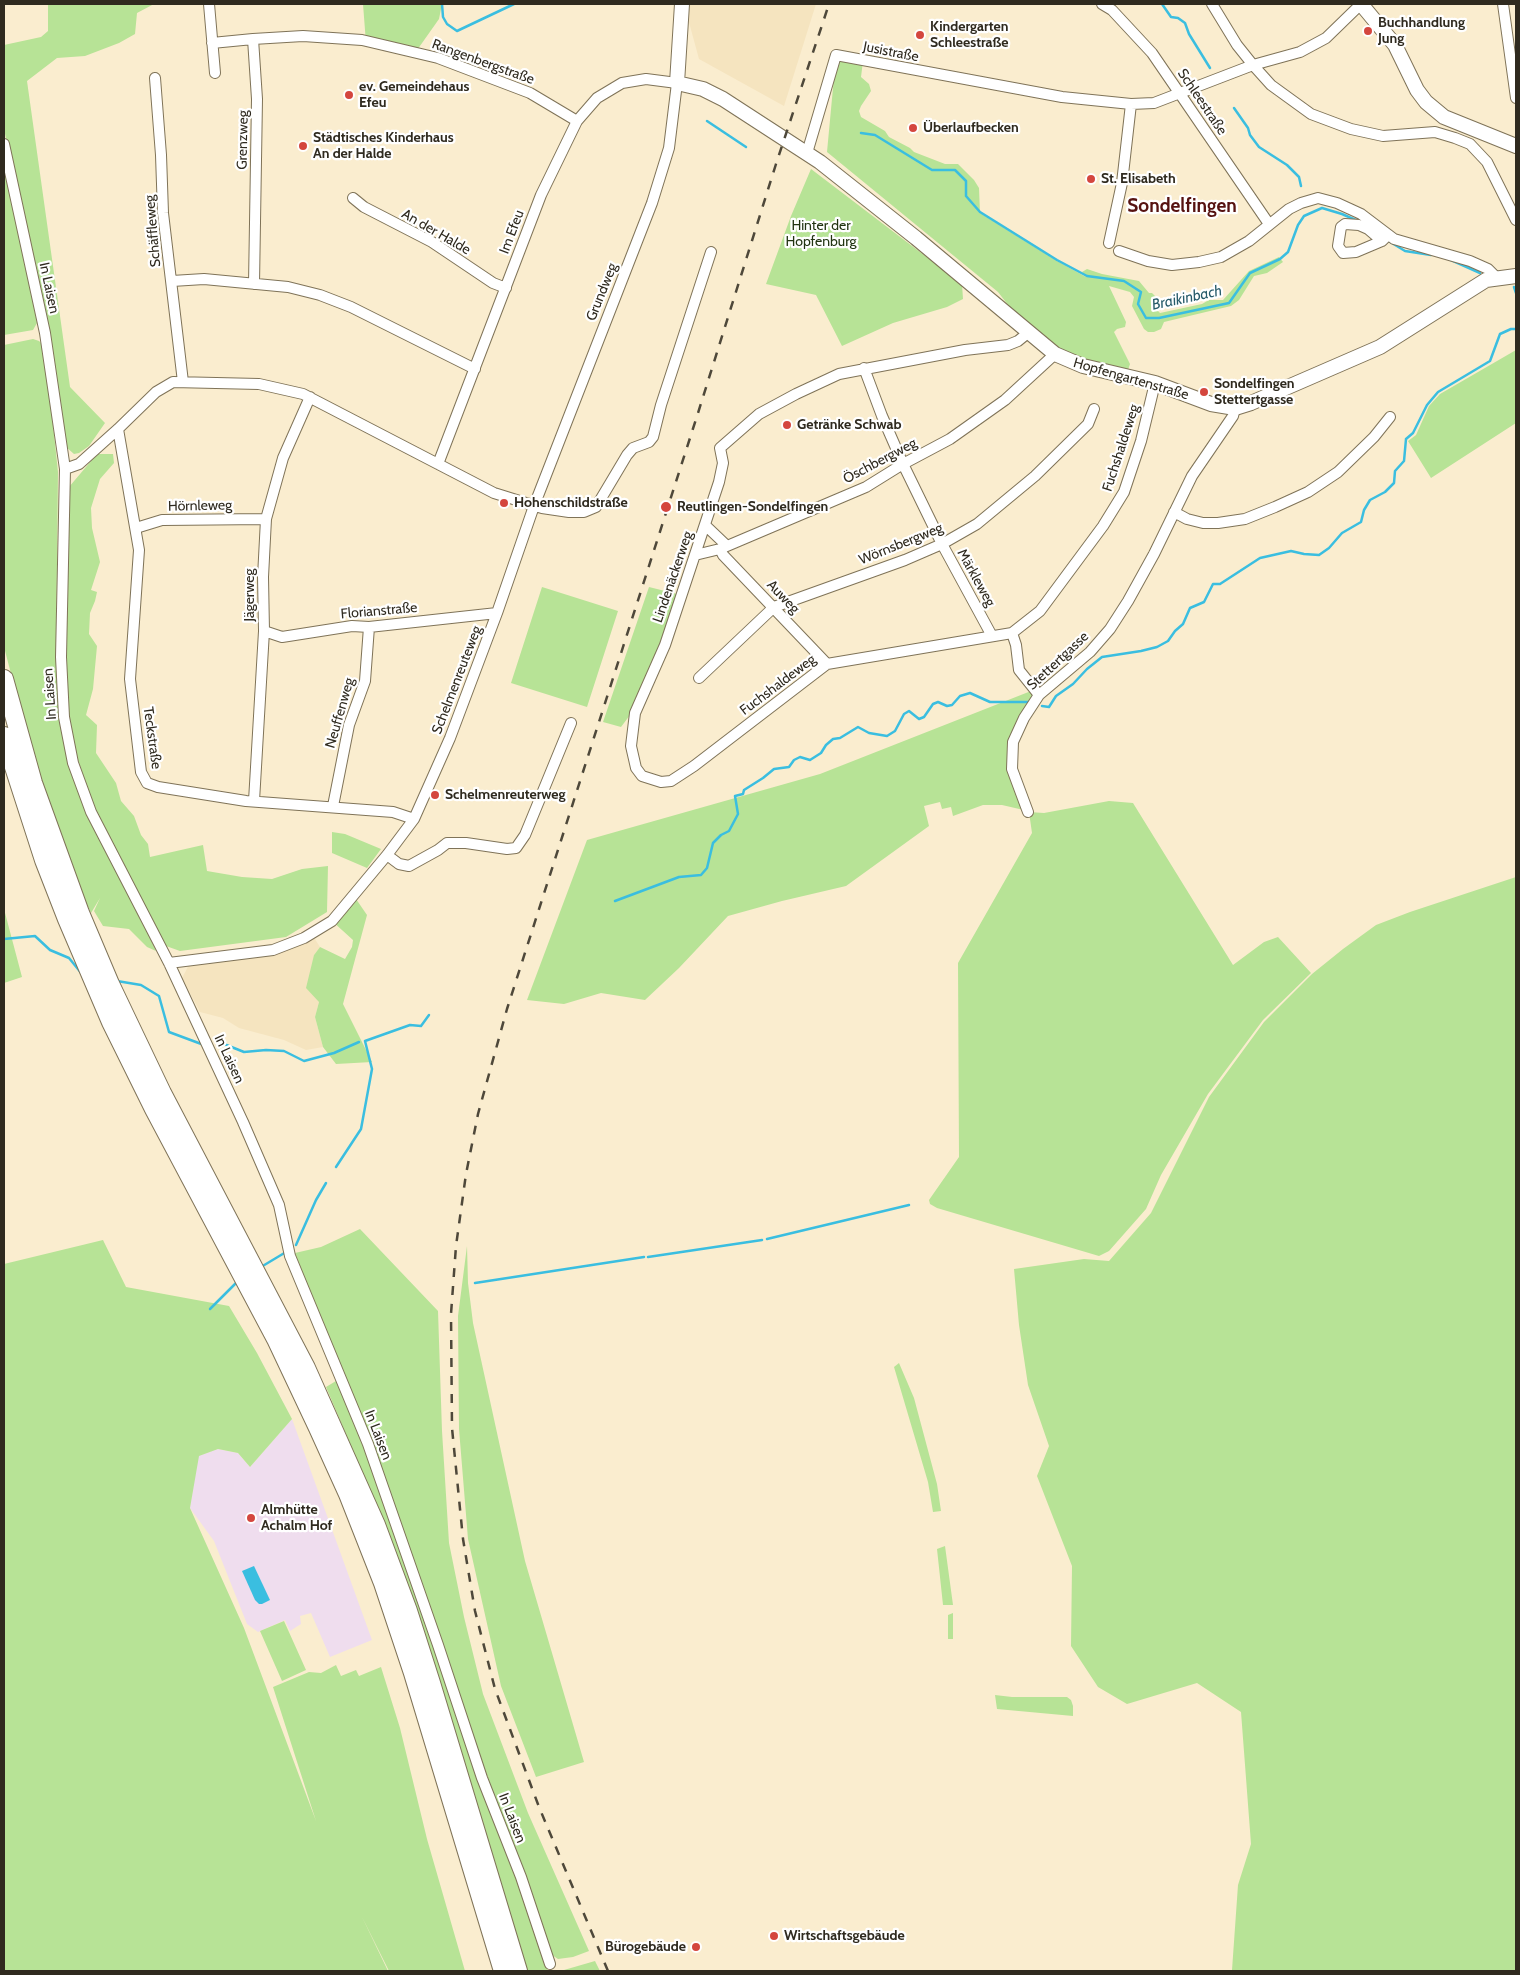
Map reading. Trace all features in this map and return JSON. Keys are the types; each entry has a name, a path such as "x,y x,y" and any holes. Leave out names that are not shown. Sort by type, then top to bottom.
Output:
{"highway":[{"path":"4,679 73,916"},
{"path":"4,736 33,828 117,1018 162,1093 236,1250 330,1419 365,1498 393,1569 434,1691 518,1971"},
{"path":"260,1294 348,1494 383,1582 428,1720 503,1971"}],"street":[{"path":"209,4 215,73"},
{"path":"682,4 678,83 703,89 724,99 807,153 858,191 1029,332 1018,341 1008,345 965,350 864,368"},
{"name":"Schleestraße","path":"1102,4 1112,10 1152,53 1269,224"},
{"path":"1212,4 1237,45 1253,65 1272,85 1311,114 1344,127 1383,136 1435,132 1470,144 1479,152 1493,172 1516,220"},
{"path":"1361,4 1396,45 1417,90 1426,102 1444,117 1516,146"},
{"name":"Jusistraße","path":"807,153 836,56 1045,94 1131,104 1154,104 1253,65 1300,52 1326,38 1361,4"},
{"path":"1501,4 1505,16 1516,98"},
{"path":"1505,16 1516,17"},
{"name":"Rangenbergstraße","path":"254,38 303,36 362,40 438,58 530,93 577,121"},
{"path":"212,43 254,38"},
{"name":"Grenzweg","path":"254,38 258,99 254,284"},
{"name":"Schäffleweg","path":"155,78 162,155 164,213 183,382"},
{"name":"Im Efeu","path":"438,464 547,180 577,121 597,98 622,83 646,79 678,83"},
{"name":"Grundweg","path":"534,506 652,203 669,148 678,83"},
{"path":"1109,243 1122,183 1131,104"},
{"name":"In Laisen","path":"4,144 45,333 65,469 61,657 64,717 73,764 91,812 169,963 243,1122 278,1206 290,1256 368,1444 438,1644 482,1778 521,1877 550,1964"},
{"name":"An der Halde","path":"353,198 364,207 432,242 493,283 506,288"},
{"path":"1119,251 1148,261 1172,265 1199,262 1221,256 1249,241 1289,209 1301,203 1312,199 1326,199 1361,214 1385,238 1470,261 1488,269 1496,277"},
{"path":"65,469 79,464 156,392 172,382 259,384 303,394 477,486 534,506 569,512 584,512 596,507 633,448 649,442 653,438 661,405 711,252"},
{"name":"Hopfengartenstraße","path":"1029,332 1056,354 1083,366 1155,383 1212,404 1235,408 1251,404 1380,347 1486,280 1496,277 1516,276"},
{"path":"172,281 204,279 288,287 320,295 351,307 475,368"},
{"name":"Öschbergweg","path":"695,555 723,547 866,487 903,464 950,439 1005,400 1056,354"},
{"name":"Lindenäckerweg","path":"635,712 665,645 705,525 723,464 720,448 744,425 773,406 839,374 864,368"},
{"name":"Märkleweg","path":"864,368 903,464 942,544 992,636"},
{"name":"Fuchshaldeweg","path":"635,712 631,746 636,768 642,776 650,779 661,782 671,781 694,766 827,664 1012,633 1040,611 1103,526 1124,492 1155,383"},
{"name":"Jägerweg","path":"254,801 264,631 263,577 266,519 283,458 310,398"},
{"name":"Stettertgasse","path":"1028,812 1012,770 1013,742 1024,718 1039,695 1090,652 1110,629 1154,554 1192,476 1233,416 1235,408"},
{"name":"Wörnsbergweg","path":"699,678 774,607 906,560 942,544 977,524 1035,476 1088,424 1094,409"},
{"path":"1174,512 1187,519 1203,523 1218,523 1245,518 1308,492 1338,472 1378,439 1390,417"},
{"name":"Teckstraße","path":"118,429 139,550 139,572 130,679 141,772 147,783 158,787 254,801 393,812 414,819"},
{"name":"Schelmenreuteweg","path":"169,963 274,950 304,938 332,921 388,855 414,819 450,738 498,613 534,506"},
{"name":"Hörnleweg","path":"136,528 162,520 266,519"},
{"name":"Auweg","path":"705,525 723,547 723,555 827,664"},
{"name":"Florianstraße","path":"264,631 282,637 352,626 369,627 498,613"},
{"name":"Neuffenweg","path":"333,806 349,724 365,681 369,627"},
{"path":"1012,633 1016,645 1019,670 1039,695"},
{"path":"388,855 399,864 408,866 447,843 516,848 525,835 571,723"}],"shaded area":[{"path":"684,4 816,4 784,106 699,59"},
{"path":"313,936 320,947 314,955 319,1002 315,1017 323,1047 306,1050 284,1040 239,1028 223,1018 200,1012 182,978 190,963"},
{"path":"292,1419 372,1640 330,1657 311,1613 300,1616 301,1624 290,1631 285,1620 258,1632 247,1624 214,1541 190,1508 198,1456 218,1449 238,1453 250,1467"}],"green space":[{"path":"48,4 154,4 137,13 135,34 119,43 85,56 57,58 27,81 70,387 105,423 89,446 74,454 65,446 57,385 4,129 4,45 41,37 48,31"},
{"path":"363,4 442,4 439,19 415,53 366,43"},
{"path":"836,56 863,61 861,77 869,84 871,91 859,111 861,117 885,131 889,137 914,152 945,164 958,164 974,180 979,188 980,213 1086,277 1082,272 1087,269 1139,281 1149,293 1156,297 1156,309 1160,313 1202,304 1209,300 1223,300 1249,271 1279,257 1283,262 1267,273 1254,276 1239,300 1231,306 1164,322 1161,329 1154,332 1148,332 1144,329 1132,306 1134,297 1130,292 1109,286 1126,322 1125,327 1114,332 1130,364 1128,370 1095,370 1029,332 998,292 827,152"},
{"path":"4,156 37,323 33,330 4,335"},
{"name":"Hinter der Hopfenburg","path":"811,169 962,284 963,299 947,307 893,323 842,346 816,295 766,284"},
{"path":"33,339 43,345 46,357 58,472 56,657 61,718 71,764 156,951 147,947 129,929 103,926 94,911 100,898 91,913 80,890 30,746 4,647 4,345"},
{"path":"1516,350 1516,423 1431,478 1408,441 1416,435 1429,406 1440,394"},
{"path":"97,454 113,454 114,463 100,479 91,508 92,528 100,562 91,590 97,592 90,613 89,634 97,646 93,689 86,715 97,725 96,753 116,783 121,801 134,816 141,835 148,844 150,857 203,845 207,871 242,877 272,879 302,869 328,866 327,912 286,937 180,951 166,946 94,807 78,760 69,718 64,656 69,487"},
{"path":"542,587 618,611 587,707 511,683"},
{"path":"649,587 681,595 633,711 621,727 603,722"},
{"path":"1059,680 1044,694 1017,740 1015,762 1028,811 1002,805 983,805 953,816 951,807 942,809 940,802 924,806 929,826 846,886 728,916 679,968 645,1000 601,993 564,1004 527,1000 587,840 820,774"},
{"path":"1109,801 1133,803 1233,965 1264,942 1278,937 1311,973 1263,1020 1208,1094 1161,1175 1146,1209 1109,1251 1099,1256 937,1208 930,1204 929,1200 959,1157 958,963 1032,833 1029,812 1044,813"},
{"path":"332,832 345,834 381,849 367,868 332,853"},
{"path":"1516,877 1516,1971 1230,1971 1232,1970 1238,1885 1251,1844 1241,1712 1197,1683 1127,1704 1098,1687 1071,1646 1072,1566 1037,1476 1049,1446 1028,1385 1019,1325 1014,1269 1084,1259 1109,1261 1151,1213 1209,1097 1264,1022 1312,974 1376,925"},
{"path":"356,899 367,915 343,1004 372,1062 336,1064 323,1047 315,1017 319,1002 306,988 314,955 320,947 345,959 352,947 353,940 332,921"},
{"path":"4,909 22,977 4,983"},
{"path":"360,1229 438,1311 442,1431 449,1543 464,1617 483,1694 528,1813 589,1951 573,1957 558,1959 552,1955 369,1443 295,1253 321,1247"},
{"path":"103,1240 126,1287 229,1306 257,1353 292,1419 250,1467 238,1453 218,1449 199,1456 190,1508 244,1628 316,1821 273,1687 309,1672 321,1673 336,1665 341,1676 356,1670 359,1676 381,1667 400,1728 427,1839 465,1971 389,1971 362,1917 388,1971 4,1971 4,1264"},
{"path":"467,1246 468,1283 473,1323 525,1561 584,1762 536,1777 501,1686 468,1539 459,1429 458,1316"},
{"path":"899,1363 914,1398 937,1484 941,1511 933,1512 928,1482 894,1367"},
{"path":"336,1381 365,1446 528,1908 548,1971 526,1971 383,1522 326,1387"},
{"path":"945,1546 953,1605 943,1605 937,1549"},
{"path":"953,1613 953,1639 948,1639 948,1615"},
{"path":"284,1621 306,1670 282,1681 260,1631"},
{"path":"995,1695 1012,1697 1067,1697 1071,1700 1073,1706 1073,1716 997,1709"},
{"path":"595,1961 600,1971 563,1971 564,1970"}],"water":[{"path":"254,1566 270,1600 262,1604 255,1600 242,1571"}],"waterway":[{"path":"442,4 443,17 447,24 457,31 514,4"},
{"path":"1162,4 1171,17 1178,18 1185,23 1189,34 1210,68"},
{"path":"1234,108 1259,147 1287,165 1299,177 1301,186"},
{"name":"Braikinbach","path":"707,121 746,147"},
{"name":"Braikinbach","path":"861,133 875,135 932,170 955,170 966,181 966,196 980,212 1057,260 1087,276 1124,281 1141,292 1138,304 1146,318 1159,318 1229,303 1250,273 1280,259 1288,252 1298,225 1304,216 1322,208 1358,221"},
{"name":"Braikinbach","path":"1387,240 1405,251 1431,255"},
{"name":"Braikinbach","path":"1451,260 1480,273"},
{"name":"Braikinbach","path":"1514,287 1516,293"},
{"path":"1042,706 1049,707 1056,696 1073,684 1102,657 1141,651 1157,647 1168,641 1183,624 1190,608 1204,602 1213,584 1220,584 1260,558 1291,551 1319,555 1329,548 1342,533 1361,522 1364,510 1370,500 1385,492 1394,483 1395,471 1404,461 1406,439 1413,433 1427,405 1438,392 1490,361 1500,334 1516,329"},
{"path":"615,901 679,877 701,875 707,868 713,843 721,835 729,831 738,814 735,796 743,794 744,790 774,769 789,767 794,760 800,757 810,760 821,753 833,739 840,738 858,727 869,733 887,736 895,731 904,714 909,711 919,719 924,717 933,704 938,702 947,706 952,705 960,696 970,693 990,702 1029,702"},
{"path":"4,939 35,936 50,950 69,958 82,974"},
{"path":"117,981 141,985 159,996 169,1032 204,1045"},
{"path":"336,1167 361,1129 372,1069 365,1041 410,1025 421,1026 429,1015"},
{"path":"219,1042 244,1052 284,1051 304,1061 334,1053 359,1042"},
{"path":"296,1245 316,1200 326,1183"},
{"path":"767,1239 909,1205"},
{"path":"648,1257 762,1240"},
{"path":"261,1267 286,1252"},
{"path":"475,1283 644,1257"},
{"path":"210,1309 237,1282"}],"railway":[{"path":"608,1971 539,1807 495,1689 475,1611 463,1539 452,1428 451,1314 456,1246 466,1174 478,1114 507,1009 776,164 829,4"}],"place":[{"name":"Buchhandlung Jung","path":"1368,31"},
{"name":"Kindergarten Schleestraße","path":"920,35"},
{"name":"ev. Gemeindehaus Efeu","path":"349,95"},
{"name":"Überlaufbecken","path":"913,128"},
{"name":"Städtisches Kinderhaus An der Halde","path":"303,146"},
{"name":"St. Elisabeth","path":"1091,179"},
{"name":"Sondelfingen Stettertgasse","path":"1204,392"},
{"name":"Getränke Schwab","path":"787,425"},
{"name":"Hohenschildstraße","path":"504,503"},
{"name":"Reutlingen-Sondelfingen","path":"666,507"},
{"name":"Schelmenreuterweg","path":"435,795"},
{"name":"Almhütte Achalm Hof","path":"251,1518"},
{"name":"Wirtschaftsgebäude","path":"774,1936"},
{"name":"Bürogebäude","path":"696,1947"}],"district":[{"name":"Sondelfingen","path":"1182,206"}]}
